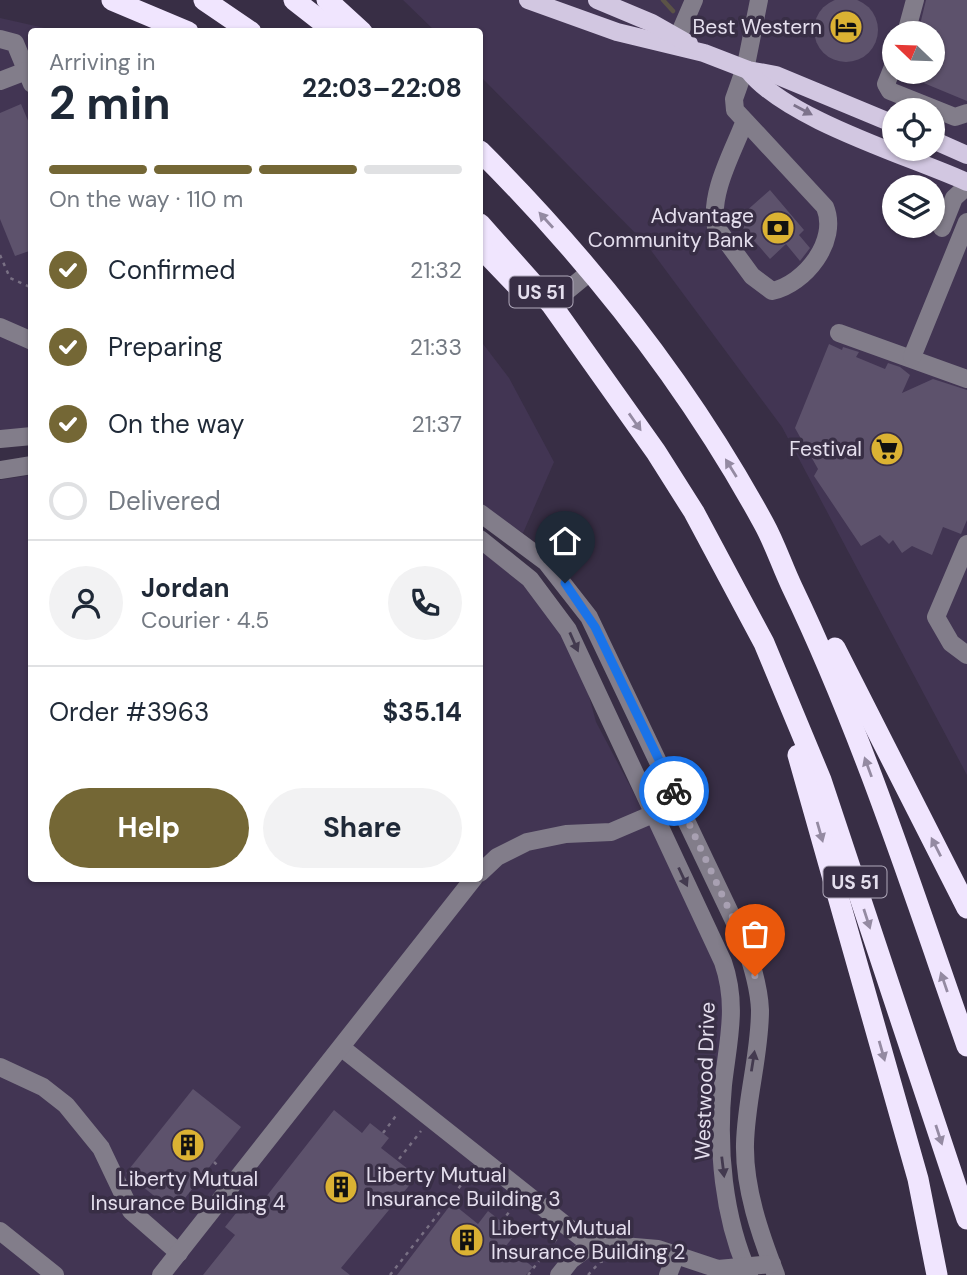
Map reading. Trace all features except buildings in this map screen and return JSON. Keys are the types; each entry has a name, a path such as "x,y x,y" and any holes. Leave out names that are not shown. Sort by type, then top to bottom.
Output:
{"highway":[{"path":"112,0 178,28"},
{"path":"204,0 245,28"},
{"path":"293,0 330,28"},
{"path":"327,0 358,28"},
{"name":"US 51","path":"483,154 591,271 688,400 765,527 850,719 967,1046"},
{"name":"US 51","path":"483,227 551,303 682,493 773,661 813,758 967,1219"},
{"path":"483,250 596,366"},
{"path":"765,527 800,577 967,908"},
{"path":"733,583 800,762 918,1179 937,1275"},
{"path":"957,1190 967,1227"}],"main road":[{"path":"528,0 583,21 704,53 747,70 776,75 882,119"},
{"path":"597,0 678,37 704,53"},
{"path":"747,70 772,92 811,115 967,184"},
{"path":"945,146 967,155"}],"street":[{"path":"583,21 591,0"},
{"path":"678,37 694,0"},
{"path":"744,122 721,184 714,218 716,227 751,276 772,291 813,267 823,246 828,216 825,207 744,122 733,102 747,70 759,0"},
{"path":"909,21 915,0"},
{"path":"0,39 15,43 28,76"},
{"path":"0,81 28,78"},
{"path":"886,84 890,91 955,117 967,113"},
{"path":"945,220 954,198 967,184"},
{"path":"912,357 967,222"},
{"path":"551,303 591,271"},
{"path":"0,327 28,339"},
{"path":"839,333 892,354 912,357 967,379"},
{"path":"0,439 28,436"},
{"path":"0,470 28,466"},
{"name":"Westwood Drive","path":"483,515 536,553 583,607 609,654 744,942 755,976 760,1020 748,1100 745,1148 751,1195 774,1269"},
{"name":"Westwood Drive","path":"483,541 530,579 564,622 728,976 733,1020 723,1085 721,1147 728,1204 747,1271"},
{"path":"967,544 936,617 951,643 967,655"},
{"path":"483,870 497,857 527,842 566,834 611,832 680,803"},
{"path":"161,1275 471,882"},
{"path":"342,1048 575,1234 593,1244 641,1247 676,1255 712,1268 747,1271 774,1269"},
{"path":"0,1067 50,1090 66,1105 101,1148 131,1211 179,1253"},
{"path":"0,1231 55,1275"},
{"path":"559,1275 571,1260 593,1244"},
{"path":"668,1275 676,1255"}],"path":[{"path":"0,255 10,278 28,286"},
{"path":"383,1133 402,1109"},
{"path":"399,1160 421,1132 420,1124"},
{"path":"214,1162 218,1166"},
{"path":"390,1275 475,1167"},
{"path":"502,1222 519,1200"},
{"path":"528,1275 560,1235"},
{"path":"588,1275 600,1262"}],"shaded area":[{"path":"403,0 967,0 967,775 782,427 647,245 483,79 483,28 432,28"},
{"path":"0,18 45,28 28,28 28,428 0,431"},
{"path":"483,344 509,378 554,462 523,533 483,508"},
{"path":"28,475 28,882 483,882 483,550 523,583 562,635 587,689 596,722 664,850 717,966 725,1009 716,1080 741,1275 0,1275 0,480"}],"waterway":[{"path":"663,0 673,11"}],"way so far":[{"path":"674,791 744,942 755,976"}],"place":[{"name":"Best Western","path":"846,27"},
{"name":"Advantage Community Bank","path":"778,228"},
{"name":"Festival","path":"887,449"},
{"name":"Liberty Mutual Insurance Building 4","path":"188,1145"},
{"name":"Liberty Mutual Insurance Building 3","path":"341,1187"},
{"name":"Liberty Mutual Insurance Building 2","path":"467,1240"}],"route":[{"path":"565,583 595,627 674,791"}]}
